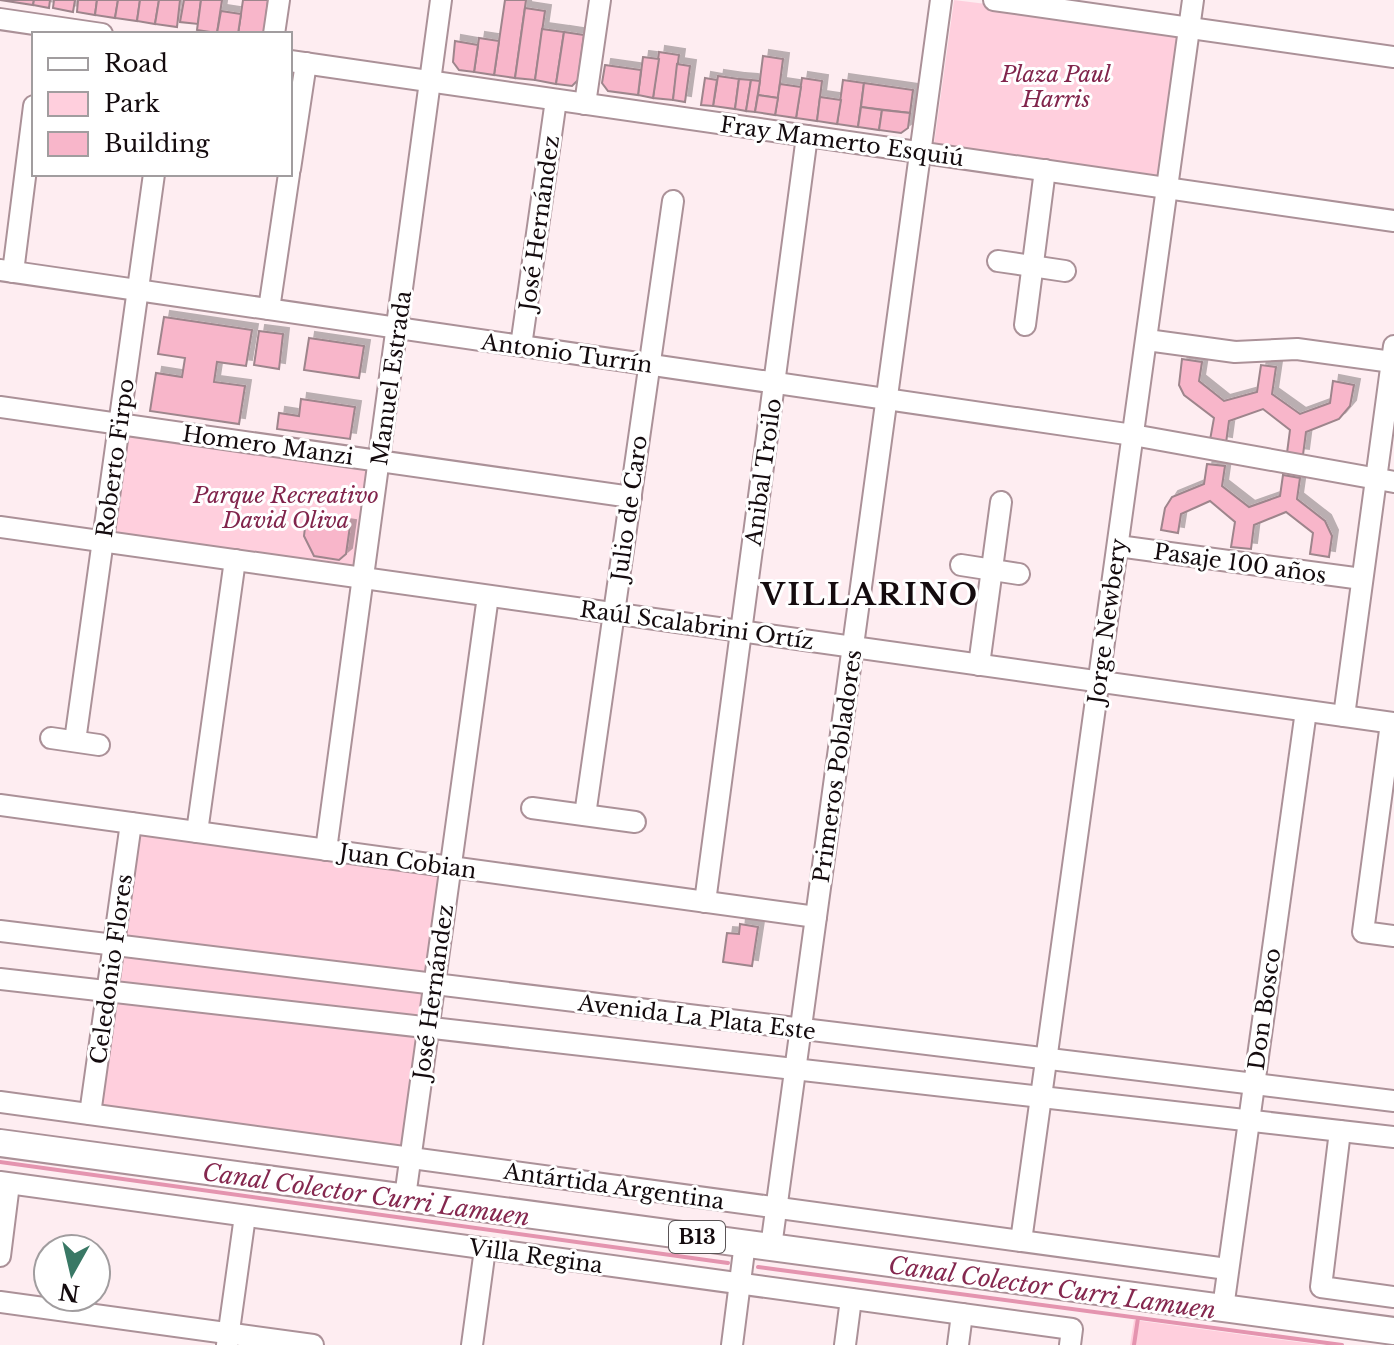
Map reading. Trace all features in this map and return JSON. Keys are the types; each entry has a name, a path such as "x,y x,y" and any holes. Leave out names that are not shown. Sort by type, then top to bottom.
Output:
{"main road":[{"name":"B13","path":"0,1143 1394,1331"}],"street":[{"path":"274,32 279,0"},
{"name":"Manuel Estrada","path":"326,850 441,0"},
{"path":"585,104 600,0"},
{"name":"Primeros Pobladores","path":"732,1345 740,1284 777,1208 941,0"},
{"path":"994,0 1394,57"},
{"name":"Jorge Newbery","path":"1021,1241 1193,0"},
{"path":"0,19 44,30 73,32"},
{"path":"292,144 298,62"},
{"name":"Fray Mamerto Esquiú","path":"298,62 1394,221"},
{"name":"José Hernández","path":"521,346 556,100"},
{"path":"6,271 32,118"},
{"name":"Anibal Troilo","path":"705,902 807,136"},
{"path":"1025,325 1045,170"},
{"name":"Roberto Firpo","path":"75,741 154,176"},
{"path":"269,309 289,176"},
{"name":"Julio de Caro","path":"585,815 673,201"},
{"path":"998,261 1065,271"},
{"name":"Antonio Turrín","path":"6,271 1133,435 1385,481"},
{"path":"1147,340 1235,352 1297,349 1393,354 1385,481 1362,579 1344,716"},
{"name":"Homero Manzi","path":"0,407 631,497"},
{"path":"979,665 1001,502"},
{"name":"Raúl Scalabrini Ortíz","path":"0,527 1393,723"},
{"name":"Pasaje 100 años","path":"1118,546 1362,579"},
{"path":"197,832 235,560"},
{"path":"961,565 1019,574"},
{"name":"José Hernández","path":"405,1197 488,596"},
{"name":"Don Bosco","path":"1223,1308 1306,711"},
{"path":"1393,723 1363,932 1394,936"},
{"path":"51,738 99,745"},
{"name":"Juan Cobian","path":"0,805 816,917"},
{"path":"532,808 635,822"},
{"name":"Celedonio Flores","path":"90,1114 131,823"},
{"name":"Avenida La Plata Este","path":"0,931 1394,1101"},
{"name":"Avenida La Plata Este","path":"0,979 1394,1137"},
{"name":"Antártida Argentina","path":"0,1102 1227,1269"},
{"path":"1340,1131 1321,1287 1394,1297"},
{"path":"0,1256 5,1183"},
{"name":"Villa Regina","path":"5,1183 962,1314 1071,1337"},
{"path":"228,1339 245,1216"},
{"path":"472,1345 485,1249"},
{"path":"845,1345 851,1299"},
{"path":"0,1302 228,1339 313,1345"},
{"path":"958,1345 962,1314"}],"green space":[{"name":"Plaza Paul Harris","path":"954,0 1178,28 1158,175 934,144"},
{"name":"Parque Recreativo David Oliva","path":"119,424 379,461 364,578 103,542"},
{"path":"136,830 444,873 405,1151 97,1107"},
{"path":"1134,1320 1321,1345 1130,1345"}],"building":[{"path":"0,0 34,0 33,5"},
{"path":"34,0 50,0 49,8 33,5"},
{"path":"54,0 75,0 73,12 53,8"},
{"path":"78,0 97,0 95,15 77,12"},
{"path":"97,0 118,0 115,18 95,15"},
{"path":"118,0 140,0 137,21 115,18"},
{"path":"140,0 159,0 155,24 137,21"},
{"path":"159,0 180,0 177,27 155,24"},
{"path":"184,0 201,0 198,24 180,22"},
{"path":"201,0 222,0 217,32 197,30"},
{"path":"243,0 268,0 264,32 238,32"},
{"path":"505,0 526,0 515,78 494,75"},
{"path":"525,8 545,11 535,80 515,78"},
{"path":"221,11 241,14 238,32 217,32"},
{"path":"542,29 564,32 556,84 535,80"},
{"path":"564,32 584,35 578,80 572,86 556,84"},
{"path":"479,38 499,41 494,75 474,72"},
{"path":"455,41 478,45 474,72 459,70 453,62"},
{"path":"659,52 679,55 673,100 653,98"},
{"path":"763,56 783,59 778,98 758,95"},
{"path":"643,57 659,59 653,98 638,95"},
{"path":"677,64 690,66 685,102 673,100"},
{"path":"605,65 641,70 638,95 608,91 602,83"},
{"path":"718,76 739,79 735,109 713,106"},
{"path":"705,78 717,80 713,106 701,105"},
{"path":"802,78 822,81 817,121 796,118"},
{"path":"739,79 751,80 746,111 735,109"},
{"path":"751,80 760,81 755,112 746,111"},
{"path":"843,80 864,83 858,127 837,124"},
{"path":"864,83 913,90 910,113 861,107"},
{"path":"780,84 801,87 796,118 775,115"},
{"path":"758,95 778,98 775,115 755,112"},
{"path":"820,97 841,100 837,124 817,121"},
{"path":"861,107 882,110 879,130 858,127"},
{"path":"882,110 910,113 908,128 901,133 879,130"},
{"path":"164,317 252,330 246,366 217,362 214,382 245,386 239,424 150,411 156,373 182,377 185,358 158,354"},
{"path":"259,331 283,334 279,369 254,365"},
{"path":"309,338 364,346 359,378 304,370"},
{"path":"1182,359 1202,362 1199,381 1224,401 1257,392 1261,365 1276,367 1272,394 1300,414 1330,403 1333,381 1354,385 1350,406 1339,419 1306,432 1303,455 1287,453 1290,430 1263,409 1229,421 1226,443 1210,440 1214,418 1184,395 1179,385"},
{"path":"301,399 355,407 350,439 277,429 279,413 299,416"},
{"path":"1207,464 1225,466 1222,486 1249,507 1280,496 1283,475 1300,478 1297,499 1325,521 1332,536 1329,557 1310,554 1313,533 1286,512 1254,525 1251,549 1231,547 1235,522 1210,501 1181,514 1178,533 1161,530 1165,508 1172,497 1204,484"},
{"path":"306,519 350,526 346,554 339,560 314,556 304,536"},
{"path":"740,924 758,927 752,966 723,962 727,933 739,934"}],"waterway":[{"name":"Canal Colector Curri Lamuen","path":"0,1162 728,1263"},
{"name":"Canal Colector Curri Lamuen","path":"758,1267 1342,1345"},
{"path":"1134,1345 1138,1318"}],"district":[{"name":"VILLARINO","path":"870,595"}]}
